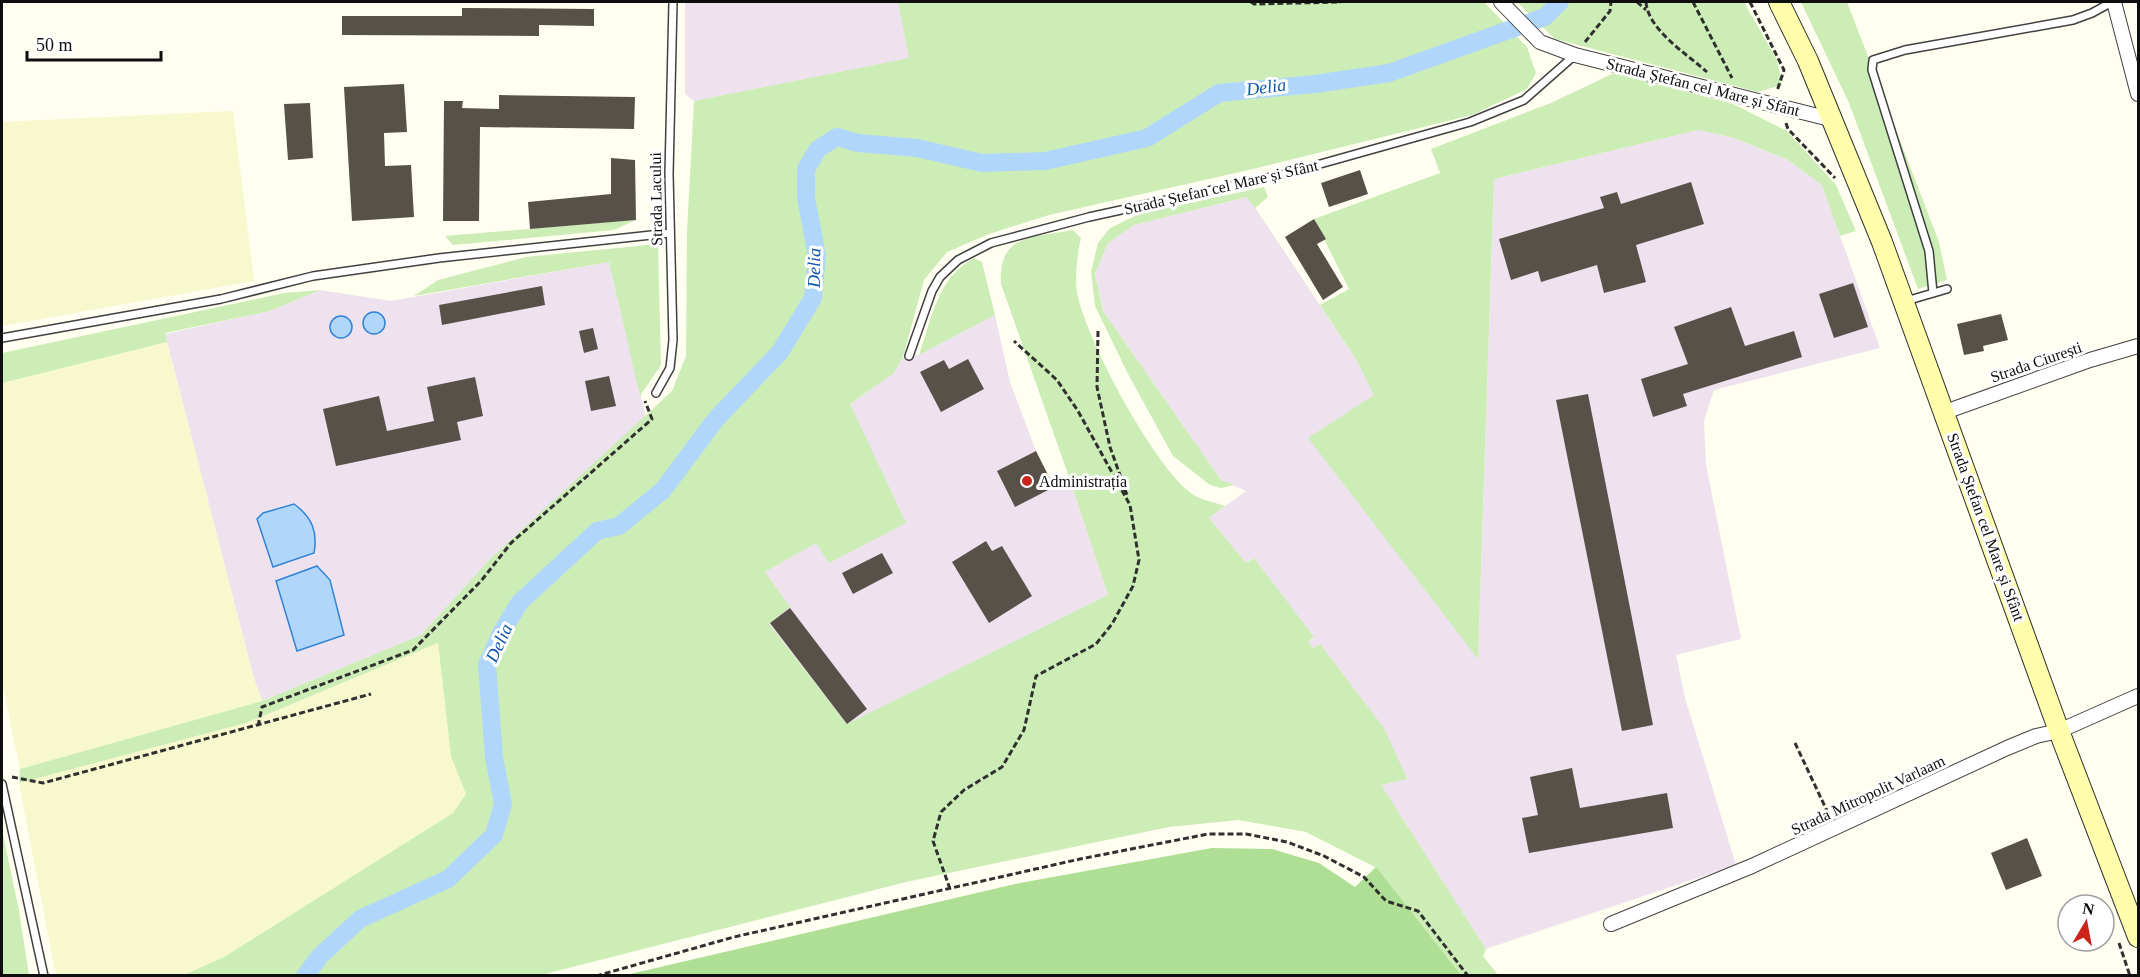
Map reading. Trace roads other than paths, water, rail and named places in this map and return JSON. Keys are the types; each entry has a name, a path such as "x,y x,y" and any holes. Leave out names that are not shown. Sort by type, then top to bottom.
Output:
{"main road":[{"name":"Strada Ștefan cel Mare și Sfânt","path":"1779,2 1808,61 1903,302 2060,731 2139,937"}],"street":[{"name":"Strada Ștefan cel Mare și Sfânt","path":"1501,2 1540,42 1575,55 1830,119"},
{"path":"2113,2 2139,94"},
{"name":"Strada Ciurești","path":"1945,412 2090,360 2139,346"},
{"name":"Strada Mitropolit Varlaam","path":"1611,924 1835,828 2007,748 2037,736 2060,731 2139,696"}],"lane":[{"name":"Strada Lacului","path":"657,393 670,368 672,347 670,233 673,2"},
{"path":"1933,293 1929,251 1872,70 1873,60 1878,57 2073,20 2113,2"},
{"name":"Strada Ștefan cel Mare și Sfânt","path":"909,356 932,291 940,277 958,260 991,243 1089,217 1281,175 1470,122 1524,100 1575,55"},
{"path":"2,338 222,298 313,276 439,258 670,233"},
{"path":"1903,302 1947,289"},
{"path":"2,784 44,975"}],"water":[{"path":"370,312 378,312 385,319 385,327 378,334 370,334 363,327 363,319"},
{"path":"337,316 345,316 352,323 352,331 345,338 337,338 330,331 330,323"},
{"path":"294,504 305,514 312,526 315,538 314,553 273,567 257,519 263,513"},
{"path":"317,566 330,580 344,635 297,651 276,581"}],"waterway":[{"name":"Delia","path":"305,976 320,956 360,919 448,879 494,835 503,804 494,757 487,665 501,633 520,602 597,531 619,526 663,490 716,419 780,352 813,298 817,256 806,198 806,169 818,149 837,137 858,143 917,148 982,163 1045,161 1147,138 1219,93 1315,84 1389,73 1545,17 1560,2"}],"place":[{"name":"Administrația","path":"1027,481"}]}
